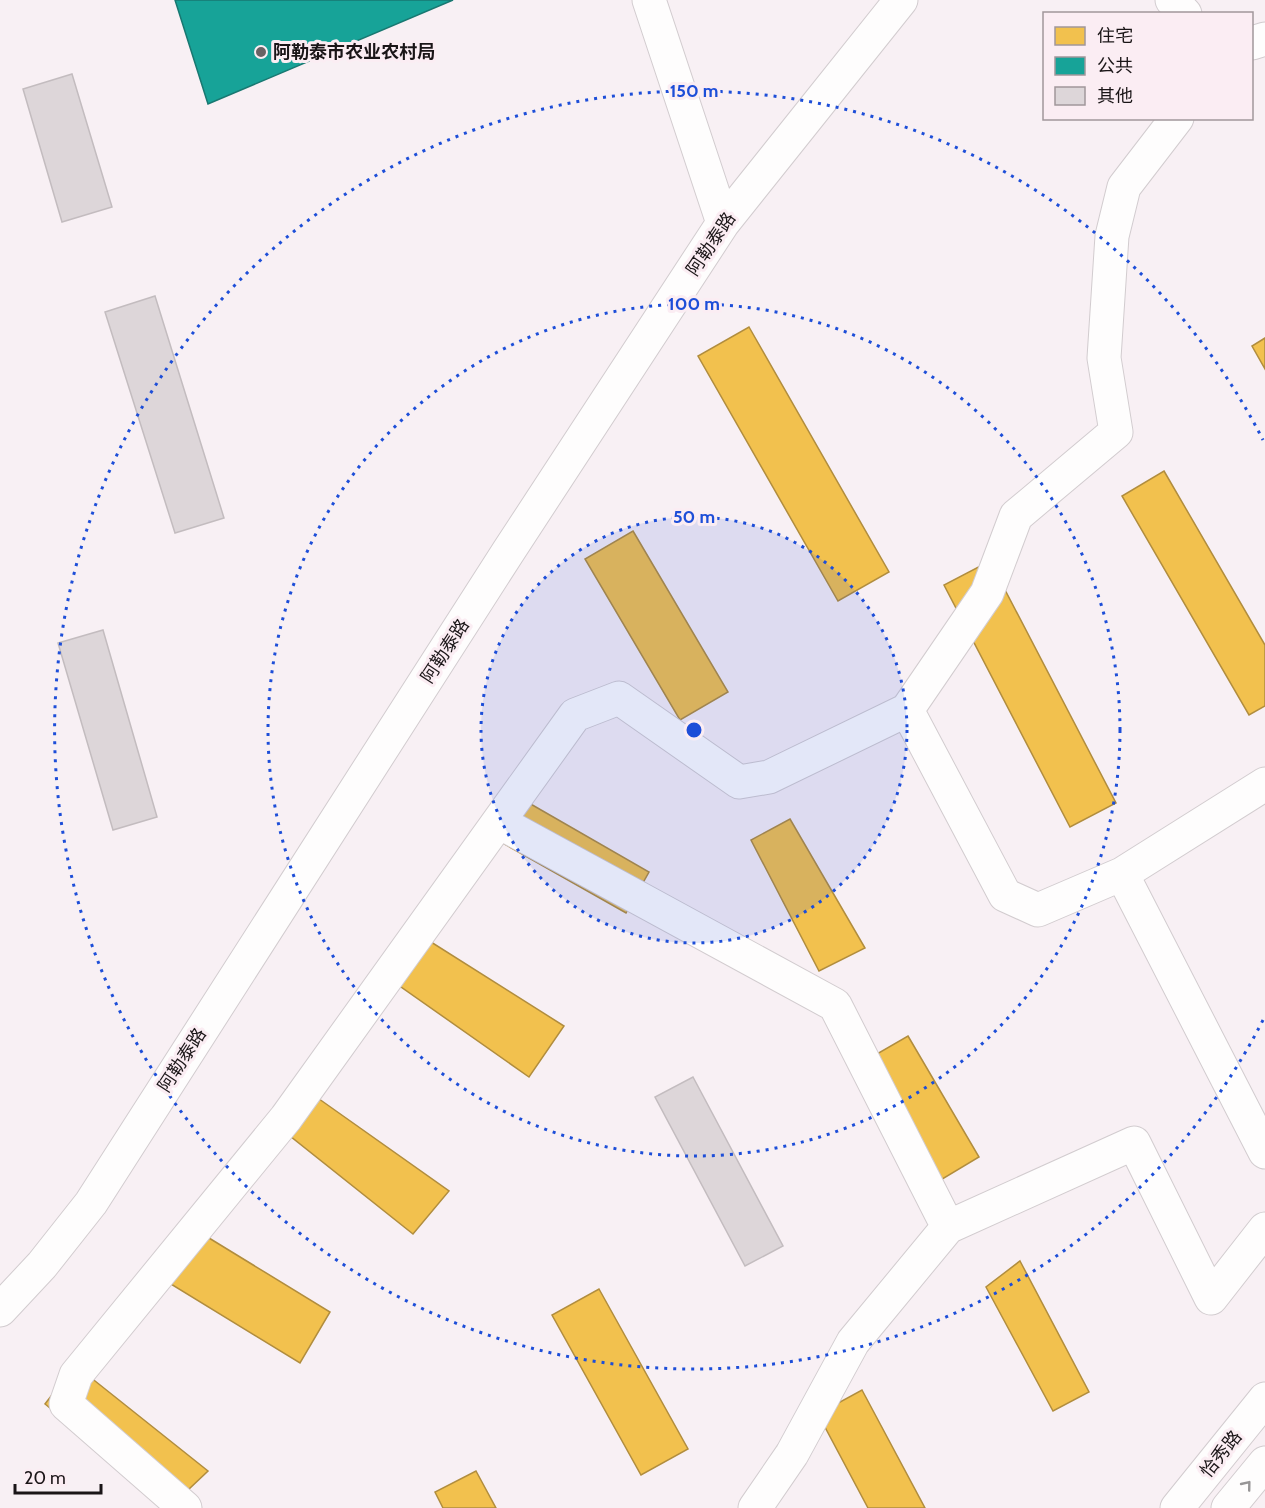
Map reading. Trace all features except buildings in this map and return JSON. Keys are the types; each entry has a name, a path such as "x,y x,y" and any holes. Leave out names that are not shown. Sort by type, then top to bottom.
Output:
{"street":[{"path":"649,0 723,223"},
{"name":"阿勒泰路","path":"0,1310 42,1265 91,1203 495,572 723,223 902,0"},
{"path":"1172,0 1183,12"},
{"path":"186,1508 66,1404 76,1375 286,1118 576,715 619,698 739,782 769,777 907,710 987,593 1016,516 1116,432 1104,358 1112,236 1124,187 1175,120"},
{"path":"907,710 1005,895 1038,910 1122,874 1265,784"},
{"path":"499,822 835,1005 948,1227"},
{"path":"1122,874 1265,1152"},
{"path":"755,1508 792,1454 853,1342 948,1227 1134,1143 1211,1298 1265,1229"},
{"name":"恰秀路","path":"1177,1508 1265,1400"},
{"path":"1228,1508 1265,1463"}],"place":[{"name":"阿勒泰市农业农村局","path":"261,52"}]}
